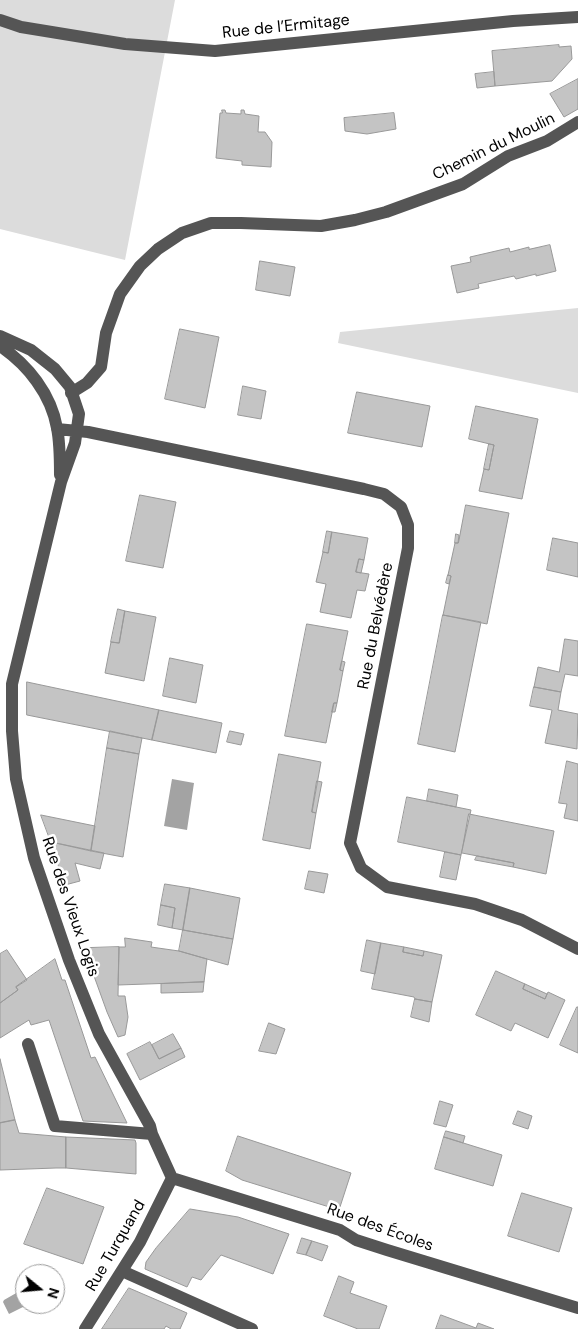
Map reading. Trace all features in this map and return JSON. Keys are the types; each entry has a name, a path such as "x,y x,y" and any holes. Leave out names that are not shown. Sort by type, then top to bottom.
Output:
{"street":[{"name":"Rue de l’Ermitage","path":"0,20 21,28 125,44 215,51 513,21 578,17"},
{"name":"Chemin du Moulin","path":"71,393 87,383 100,367 106,333 120,294 140,266 158,249 182,233 211,223 241,222 321,226 386,212 463,184 508,156 547,141 578,122"},
{"name":"Rue des Vieux Logis","path":"0,336 31,350 55,370 70,388 79,414 75,443 61,482 12,684 12,732 16,779 34,858 69,960 99,1034 150,1126 172,1178"},
{"name":"Rue des Vieux Logis","path":"0,346 13,355 28,370 48,398 58,429 61,482"},
{"name":"Rue du Belvédère","path":"58,429 77,430 384,494 401,507 408,525 408,548 350,843 361,868 388,887 475,904 522,920 578,949"},
{"path":"28,1044 55,1126 152,1134"},
{"name":"Rue Turquand","path":"85,1329 140,1242 172,1178"},
{"name":"Rue des Écoles","path":"172,1178 340,1230 356,1240 387,1250 578,1308"},
{"path":"122,1271 252,1329"}],"shaded area":[{"path":"0,0 175,0 125,260 0,229"},
{"path":"578,308 578,393 338,343 340,332"},
{"path":"172,779 194,783 187,830 164,826"},
{"path":"15,1294 15,1311 9,1314 3,1302"}],"building":[{"path":"559,45 559,47 571,46 572,59 552,81 495,86 492,51"},
{"path":"494,72 495,86 477,88 475,74"},
{"path":"578,79 578,109 564,117 550,94"},
{"path":"222,110 225,110 226,113 241,114 241,110 244,110 245,114 259,116 258,132 265,132 272,142 271,167 242,165 242,161 216,158 220,113 222,113"},
{"path":"394,113 396,129 367,134 345,131 344,118"},
{"path":"550,245 556,271 516,279 514,276 478,284 479,288 457,293 451,266 471,262 470,257 509,248 510,252 529,247 529,249"},
{"path":"260,261 295,267 290,296 256,290"},
{"path":"180,329 219,337 205,408 165,399"},
{"path":"243,386 266,391 261,419 238,415"},
{"path":"357,392 430,406 422,447 348,433"},
{"path":"476,406 538,419 522,499 479,491 484,469 489,470 494,445 469,439"},
{"path":"489,444 494,445 489,470 484,469"},
{"path":"140,495 176,502 163,568 126,561"},
{"path":"466,505 509,513 487,624 443,615 451,576 448,575 455,543 458,543"},
{"path":"327,531 332,532 328,553 323,552"},
{"path":"332,532 368,538 364,560 359,559 356,572 369,574 365,591 357,590 351,618 320,612 326,584 316,582 323,552 328,553"},
{"path":"456,534 459,535 458,543 455,543"},
{"path":"553,538 578,543 578,577 547,570"},
{"path":"359,559 364,560 361,573 356,572"},
{"path":"448,575 451,576 449,584 446,583"},
{"path":"118,609 125,611 119,643 111,642"},
{"path":"125,611 156,617 144,681 105,673 111,642 119,643"},
{"path":"443,615 481,622 455,752 418,744"},
{"path":"307,624 348,631 340,670 343,671 337,703 334,703 326,743 285,736"},
{"path":"565,639 578,641 578,676 565,674 561,692 534,687 538,667 559,672"},
{"path":"170,658 203,665 196,703 163,696"},
{"path":"342,661 345,662 343,671 340,670"},
{"path":"27,682 159,710 152,740 27,715"},
{"path":"534,687 561,692 558,710 578,714 577,749 545,743 552,710 530,706"},
{"path":"334,703 337,703 335,712 332,712"},
{"path":"159,710 222,723 216,753 152,740"},
{"path":"110,731 142,738 139,754 107,748"},
{"path":"230,731 244,734 241,745 227,742"},
{"path":"107,748 139,754 123,857 91,851"},
{"path":"279,754 321,762 312,812 316,813 310,849 263,840"},
{"path":"567,761 578,764 578,821 564,818 567,804 559,803"},
{"path":"317,781 322,782 316,813 312,812"},
{"path":"429,789 458,795 456,807 427,801"},
{"path":"407,797 471,810 461,855 398,842"},
{"path":"469,814 554,831 546,874 513,867 514,863 462,853"},
{"path":"41,815 95,826 91,851 51,842"},
{"path":"51,842 104,853 100,869 75,863 80,881 65,885"},
{"path":"445,852 461,855 456,880 440,877"},
{"path":"477,856 514,863 513,867 475,860"},
{"path":"309,871 328,874 324,893 305,889"},
{"path":"165,884 190,888 183,930 172,928 175,908 161,905"},
{"path":"190,888 240,898 233,939 183,930"},
{"path":"161,905 175,908 172,928 158,925"},
{"path":"183,930 233,939 228,965 179,951"},
{"path":"125,938 152,942 151,947 179,951 207,959 204,982 118,985 119,947 125,947"},
{"path":"367,940 381,943 375,974 361,971"},
{"path":"381,943 404,947 403,952 423,956 424,951 442,955 432,1002 372,989"},
{"path":"119,947 118,996 125,996 128,1017 125,1035 118,1037 90,965 88,948"},
{"path":"404,947 424,951 423,956 403,952"},
{"path":"7,950 27,980 16,987 18,990 0,1003 0,954"},
{"path":"55,959 62,980 65,980 91,1058 95,1057 127,1123 83,1121 49,1020 31,1025 29,1020 0,1038 0,1003 18,990 16,987"},
{"path":"496,971 525,984 523,989 545,999 548,992 565,1000 548,1038 515,1023 511,1031 476,1015"},
{"path":"204,982 203,992 161,993 161,984"},
{"path":"525,984 547,994 545,999 523,989"},
{"path":"415,999 432,1002 429,1022 411,1017"},
{"path":"578,1007 578,1053 560,1045"},
{"path":"269,1023 285,1029 276,1054 259,1051"},
{"path":"173,1034 181,1048 159,1059 152,1045"},
{"path":"150,1042 159,1059 181,1048 185,1057 140,1080 127,1054"},
{"path":"0,1059 15,1120 0,1123"},
{"path":"440,1101 453,1105 446,1127 434,1124"},
{"path":"518,1111 532,1116 528,1129 513,1124"},
{"path":"15,1120 19,1133 66,1137 66,1168 0,1170 0,1123"},
{"path":"446,1131 465,1136 463,1143 444,1137"},
{"path":"238,1136 351,1173 339,1210 242,1180 226,1171"},
{"path":"66,1137 135,1140 136,1174 66,1168"},
{"path":"444,1137 502,1155 493,1186 435,1169"},
{"path":"47,1188 104,1207 83,1264 24,1244"},
{"path":"522,1193 572,1208 559,1252 508,1236"},
{"path":"190,1209 238,1217 289,1234 273,1274 221,1255 201,1280 192,1277 187,1287 145,1269 146,1262 156,1248"},
{"path":"302,1238 312,1241 306,1255 297,1253"},
{"path":"312,1241 328,1246 322,1261 306,1255"},
{"path":"339,1276 354,1282 350,1293 387,1306 379,1329 358,1329 324,1316"},
{"path":"129,1288 187,1313 180,1329 171,1329 166,1326 164,1329 102,1329"},
{"path":"441,1315 476,1328 478,1323 494,1329 436,1329"}]}
